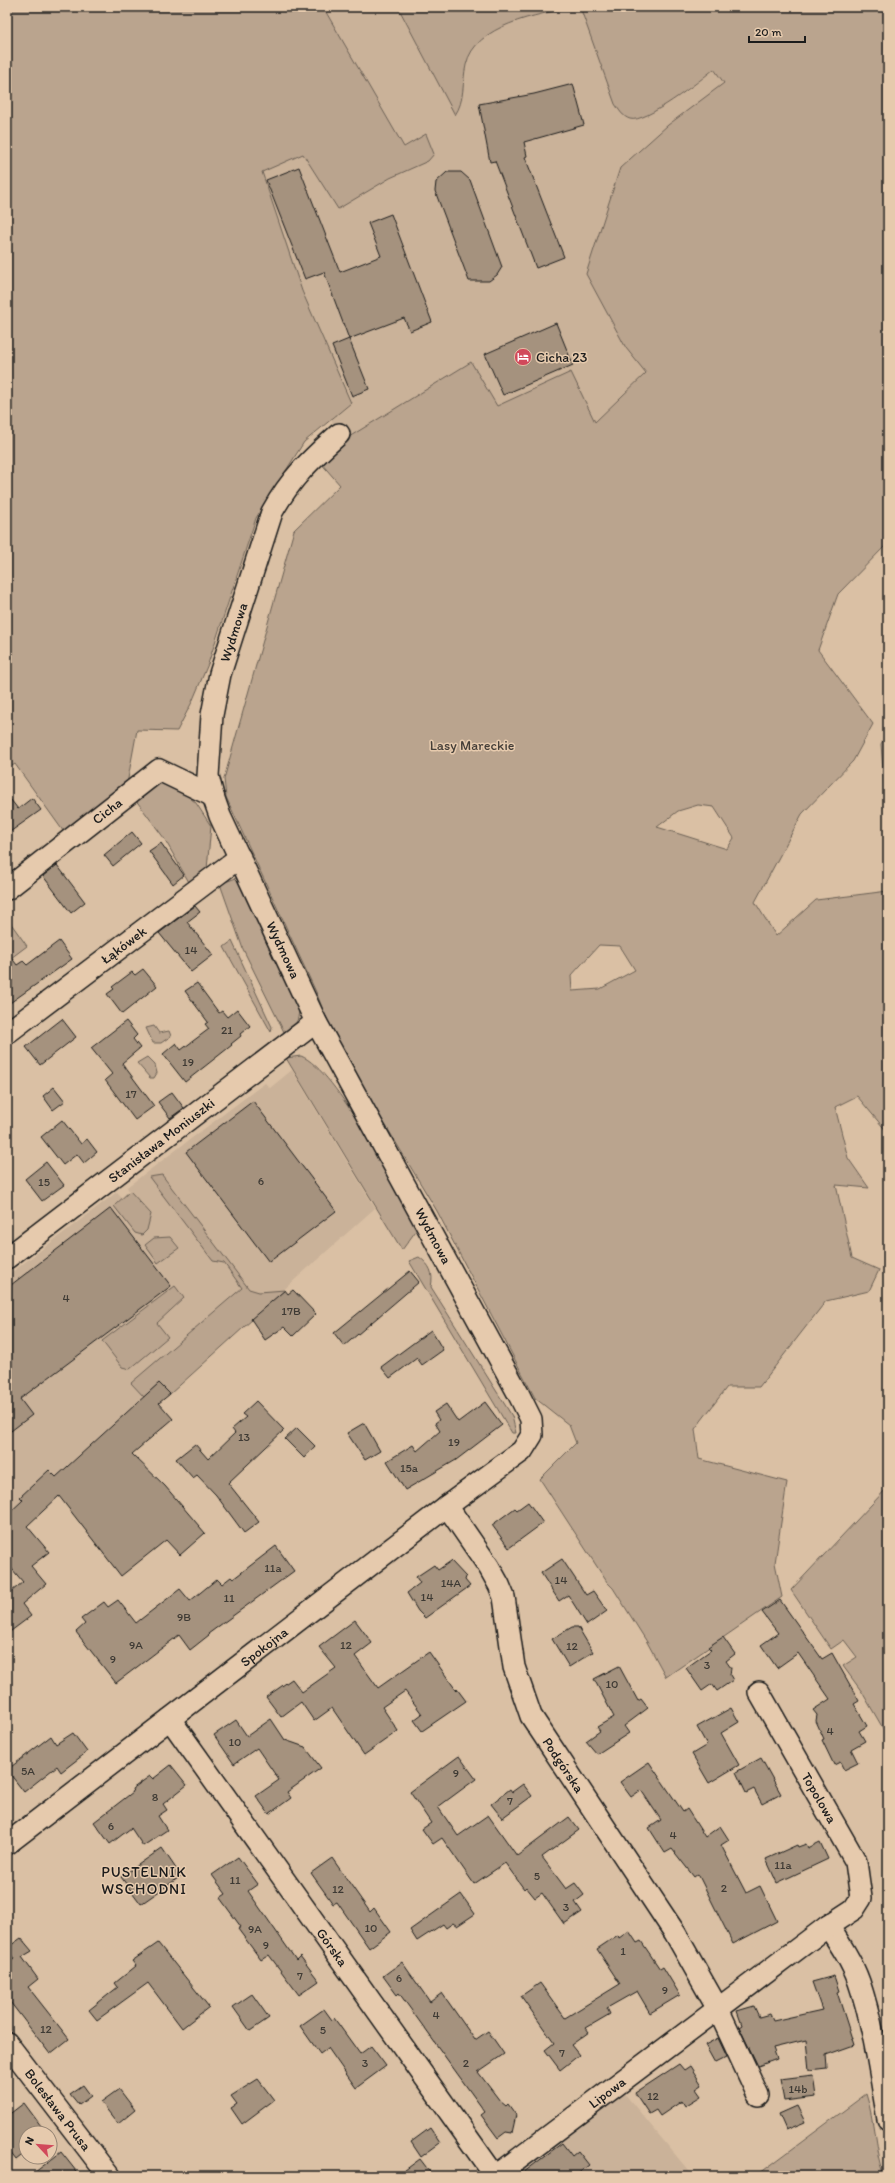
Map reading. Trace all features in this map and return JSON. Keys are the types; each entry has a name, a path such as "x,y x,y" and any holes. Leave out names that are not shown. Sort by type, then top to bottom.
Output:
{"street":[{"name":"Wydmowa","path":"339,434 302,467 284,490 272,512 220,674 212,715 208,776 220,816 316,1022 531,1419 532,1435 522,1451"},
{"name":"Cicha","path":"7,889 159,770 214,796"},
{"name":"Łąkówek","path":"7,1033 240,857"},
{"name":"Stanisława Moniuszki","path":"7,1258 316,1022"},
{"name":"Spokojna","path":"7,1844 522,1451"},
{"name":"Podgórska","path":"448,1506 500,1586 504,1597 514,1667 531,1716 675,1933 718,2009"},
{"name":"Topolowa","path":"758,1692 856,1862 861,1898 854,1909"},
{"name":"Górska","path":"170,1719 495,2176"},
{"name":"Lipowa","path":"495,2176 828,1926 854,1909"},
{"path":"828,1926 846,1954 859,1981 871,2029 888,2119"},
{"path":"718,2009 758,2095"},
{"name":"Bolesława Prusa","path":"7,2043 109,2176"}],"shaded area":[{"path":"188,7 631,7 685,93 714,69 816,202 538,512 339,434 331,420 351,403 302,291 262,172"},
{"path":"292,1070 375,1208 251,1319 7,1544 7,1276 117,1192 122,1197 129,1191 127,1187 265,1083 270,1088"},
{"path":"624,2093 693,2176 515,2176"}],"green space":[{"path":"7,7 323,7 404,147 426,134 434,154 428,161 390,178 338,209 303,154 262,172 302,291 351,403 304,442 256,518 208,664 192,702 177,731 137,730 127,784 66,835 15,764 7,769"},
{"path":"398,7 573,7 526,18 495,31 482,40 472,51 466,65 462,98 455,115"},
{"name":"Lasy Mareckie","path":"580,7 888,7 888,543 838,594 818,650 873,724 853,761 802,814 755,902 776,936 816,900 888,891 888,1133 857,1096 835,1107 848,1158 869,1188 836,1185 852,1258 879,1270 869,1291 826,1301 759,1387 727,1387 695,1429 699,1459 787,1482 775,1563 782,1597 666,1677 647,1642 613,1588 607,1582 540,1479 576,1443 569,1425 535,1398 437,1211 374,1106 329,1025 316,992 226,797 224,779 294,530 340,485 320,462 344,440 471,362 497,406 571,372 595,422 646,373 626,348 586,274 620,168 668,125 724,83 714,69 673,100 648,115 637,119 625,117 615,104","holes":["698,805 714,807 734,838 727,849 657,827 678,811","599,945 620,946 635,970 600,989 572,991 571,976"]},
{"path":"888,731 888,809 885,797 881,744"},
{"path":"169,780 196,803 211,826 207,869 190,884 164,838 135,799 156,781"},
{"path":"236,878 253,902 299,1010 296,1024 285,1034 243,949 220,884"},
{"path":"7,918 27,946 7,961"},
{"path":"232,941 272,1027 271,1032 224,947"},
{"path":"154,1026 159,1033 169,1031 171,1036 161,1043 153,1043 146,1028"},
{"path":"301,1056 315,1066 331,1083 348,1107 365,1133 418,1228 402,1250 286,1058"},
{"path":"147,1057 155,1065 157,1073 154,1078 150,1078 137,1063"},
{"path":"162,1175 249,1289 259,1292 285,1290 170,1394 159,1383 144,1397 131,1383 242,1288 224,1263 213,1261 149,1177"},
{"path":"130,1191 151,1214 147,1230 142,1235 135,1233 114,1206"},
{"path":"170,1237 179,1248 158,1263 145,1245 154,1238"},
{"path":"419,1257 426,1263 430,1270 432,1278 431,1287 512,1416 516,1433 512,1433 409,1261"},
{"path":"175,1286 184,1298 157,1323 168,1337 130,1369 122,1367 102,1341"},
{"path":"888,1487 888,1737 862,1692 843,1666 857,1657 844,1640 831,1649 791,1590"},
{"path":"866,2094 878,2156 884,2176 756,2176"}],"building":[{"path":"573,84 584,125 524,142 527,156 525,157 564,257 536,268 495,161 490,162 479,104 534,94"},
{"path":"299,167 340,272 381,256 368,223 391,214 432,322 410,331 404,318 349,339 324,272 305,279 266,180"},
{"path":"447,172 461,172 470,180 502,267 497,275 489,281 469,281 435,191 436,182"},
{"path":"556,323 573,365 503,395 485,354"},
{"path":"349,339 369,389 352,396 332,346"},
{"path":"7,795 18,809 32,798 41,810 7,834"},
{"path":"132,832 141,843 113,866 104,855"},
{"path":"161,843 184,875 173,884 149,851"},
{"path":"57,865 85,902 71,913 43,876"},
{"path":"195,906 200,912 187,922 213,955 191,972 159,933"},
{"path":"59,941 72,959 7,1005 7,952 17,965 23,961 27,965"},
{"path":"143,969 157,986 122,1014 107,994 114,989 112,987 132,972 135,975"},
{"path":"197,983 219,1013 222,1011 227,1017 237,1009 250,1026 240,1034 241,1036 231,1044 232,1045 185,1082 163,1054 176,1043 181,1050 209,1029 205,1024 208,1022 185,991"},
{"path":"62,1019 76,1037 40,1065 26,1047"},
{"path":"126,1021 137,1035 133,1039 140,1048 122,1063 154,1106 135,1120 105,1080 112,1074 91,1048"},
{"path":"54,1087 65,1101 53,1110 43,1096"},
{"path":"172,1092 184,1108 170,1118 158,1102"},
{"path":"253,1101 336,1211 269,1262 186,1152"},
{"path":"62,1120 81,1144 87,1139 97,1152 84,1163 77,1154 63,1165 41,1137"},
{"path":"46,1162 64,1185 42,1201 25,1179"},
{"path":"111,1208 171,1286 20,1399 32,1415 7,1434 7,1288"},
{"path":"410,1271 419,1282 344,1346 334,1333"},
{"path":"285,1290 288,1294 293,1290 316,1314 293,1336 284,1327 265,1340 251,1319"},
{"path":"431,1330 443,1350 422,1365 417,1358 390,1378 381,1367"},
{"path":"159,1383 170,1394 159,1403 173,1419 132,1454 165,1486 205,1533 180,1555 166,1540 121,1576 59,1496 27,1526 49,1552 31,1566 46,1584 22,1604 31,1616 7,1634 7,1584 12,1591 23,1582 7,1563 7,1515 23,1500 20,1497 49,1470 56,1477"},
{"path":"256,1401 284,1430 228,1483 259,1522 244,1533 216,1495 197,1475 193,1478 176,1459 195,1444 208,1459 235,1433 232,1429 246,1417 242,1414"},
{"path":"485,1402 502,1425 456,1460 405,1490 387,1461 413,1445 417,1451 440,1431 435,1423 439,1420 434,1412 446,1404 458,1422"},
{"path":"364,1423 380,1451 365,1460 347,1433"},
{"path":"297,1428 315,1446 304,1458 285,1439"},
{"path":"528,1502 543,1523 509,1548 492,1525 515,1508 517,1510"},
{"path":"276,1546 294,1571 208,1634 209,1635 190,1650 179,1635 116,1683 76,1632 85,1624 81,1619 104,1602 108,1607 118,1600 136,1623 180,1589 190,1601 217,1579 222,1584 231,1577 233,1579"},
{"path":"562,1559 586,1595 593,1591 607,1611 587,1625 568,1595 559,1601 541,1573"},
{"path":"451,1561 466,1577 465,1580 470,1586 425,1618 418,1611 407,1593 420,1583 416,1577 434,1565 438,1570"},
{"path":"780,1600 822,1659 832,1653 859,1701 854,1704 867,1726 859,1731 865,1741 851,1749 858,1763 844,1770 840,1762 834,1765 822,1740 824,1739 816,1721 817,1715 813,1710 830,1699 798,1653 777,1668 761,1645 778,1633 762,1612"},
{"path":"355,1620 372,1643 355,1656 378,1688 429,1652 456,1690 457,1689 466,1701 422,1731 414,1720 422,1714 405,1691 382,1707 398,1731 364,1755 332,1708 314,1721 301,1702 281,1717 266,1697 292,1679 302,1692 336,1668 319,1647"},
{"path":"572,1627 578,1627 593,1652 569,1667 552,1639"},
{"path":"723,1637 735,1654 726,1661 731,1668 730,1675 733,1680 717,1691 712,1684 702,1691 686,1668 711,1650 708,1647"},
{"path":"619,1666 638,1701 641,1699 648,1708 624,1726 629,1733 597,1754 586,1741 600,1731 597,1727 614,1717 594,1679"},
{"path":"731,1708 739,1722 721,1733 739,1765 709,1783 692,1754 707,1745 697,1727"},
{"path":"271,1719 285,1740 305,1747 321,1768 287,1792 291,1798 269,1814 256,1796 279,1780 257,1748 234,1764 214,1735 236,1720 247,1736"},
{"path":"73,1733 87,1752 61,1772 57,1766 24,1792 7,1770 51,1736 56,1744"},
{"path":"459,1756 476,1779 438,1807 458,1836 488,1815 517,1856 569,1817 579,1830 542,1857 566,1889 575,1883 584,1895 575,1902 582,1912 564,1924 542,1893 535,1898 526,1887 524,1889 505,1863 474,1884 442,1838 433,1844 422,1829 431,1823 410,1792"},
{"path":"761,1758 781,1794 762,1804 754,1789 746,1793 736,1772"},
{"path":"649,1762 683,1812 687,1809 705,1837 720,1826 729,1840 721,1845 746,1893 760,1886 777,1921 733,1944 698,1874 694,1877 672,1849 665,1853 649,1828 661,1820 641,1790 631,1797 620,1782"},
{"path":"171,1765 187,1785 163,1804 167,1810 158,1816 167,1830 143,1846 131,1828 110,1844 94,1822 133,1792 132,1789 150,1776 153,1779"},
{"path":"523,1784 532,1796 502,1818 491,1804 510,1789 512,1792"},
{"path":"820,1842 828,1859 777,1883 766,1859 797,1845 798,1847 806,1844 808,1848"},
{"path":"162,1848 181,1876 141,1904 121,1877"},
{"path":"238,1857 258,1884 248,1891 296,1960 300,1956 319,1981 299,1995 269,1955 261,1960 238,1929 241,1927 220,1898 226,1894 212,1875"},
{"path":"332,1858 370,1912 374,1908 391,1932 369,1948 337,1902 333,1904 311,1873"},
{"path":"461,1894 475,1914 457,1926 453,1923 446,1928 443,1924 417,1941 410,1930"},
{"path":"629,1931 637,1943 641,1941 660,1969 663,1967 680,1995 650,2013 637,1991 607,2008 610,2014 586,2028 589,2032 571,2045 579,2055 560,2070 545,2050 554,2043 521,1996 540,1983 565,2018 620,1984 597,1949 618,1935 619,1938"},
{"path":"21,1938 32,1951 22,1957 38,1979 28,1987 69,2039 50,2054 7,1998 7,1965 14,1959 7,1948"},
{"path":"158,1943 209,2007 182,2028 148,1983 97,2020 89,2010 118,1987 115,1983 136,1966 132,1961"},
{"path":"402,1962 430,2002 442,1993 475,2040 488,2031 504,2054 478,2072 500,2101 506,2106 508,2104 516,2115 512,2133 506,2132 498,2138 481,2115 485,2112 399,1993 397,1995 383,1976"},
{"path":"834,1976 839,1991 837,1992 854,2045 826,2055 827,2068 809,2070 806,2040 773,2048 777,2059 758,2066 739,2027 742,2025 737,2011 754,2006 759,2017 770,2014 773,2021 822,2010 812,1982"},
{"path":"252,1994 269,2018 250,2031 233,2007"},
{"path":"324,2009 332,2020 334,2018 360,2054 371,2046 386,2066 356,2088 328,2048 320,2054 300,2026"},
{"path":"718,2038 727,2057 715,2063 705,2045"},
{"path":"679,2064 684,2070 690,2066 702,2085 696,2089 701,2096 685,2106 682,2101 660,2116 656,2110 649,2114 635,2093"},
{"path":"813,2075 816,2097 784,2101 780,2079"},
{"path":"258,2079 274,2100 242,2124 231,2108 237,2104 231,2096"},
{"path":"83,2085 91,2096 79,2105 70,2094"},
{"path":"119,2089 135,2110 118,2124 101,2102"},
{"path":"24,2103 40,2125 18,2125 18,2158 16,2160 7,2148 7,2116"},
{"path":"797,2106 805,2122 786,2130 779,2114"},
{"path":"430,2128 440,2143 421,2157 411,2142"},
{"path":"562,2143 572,2156 578,2151 589,2165 575,2176 519,2176"},
{"path":"61,2152 80,2176 30,2176 44,2165 58,2165 58,2154"},
{"path":"420,2159 433,2176 397,2176"}],"place":[{"name":"Cicha 23","path":"523,357"}],"district":[{"name":"PUSTELNIK WSCHODNI","path":"144,1880"}]}
